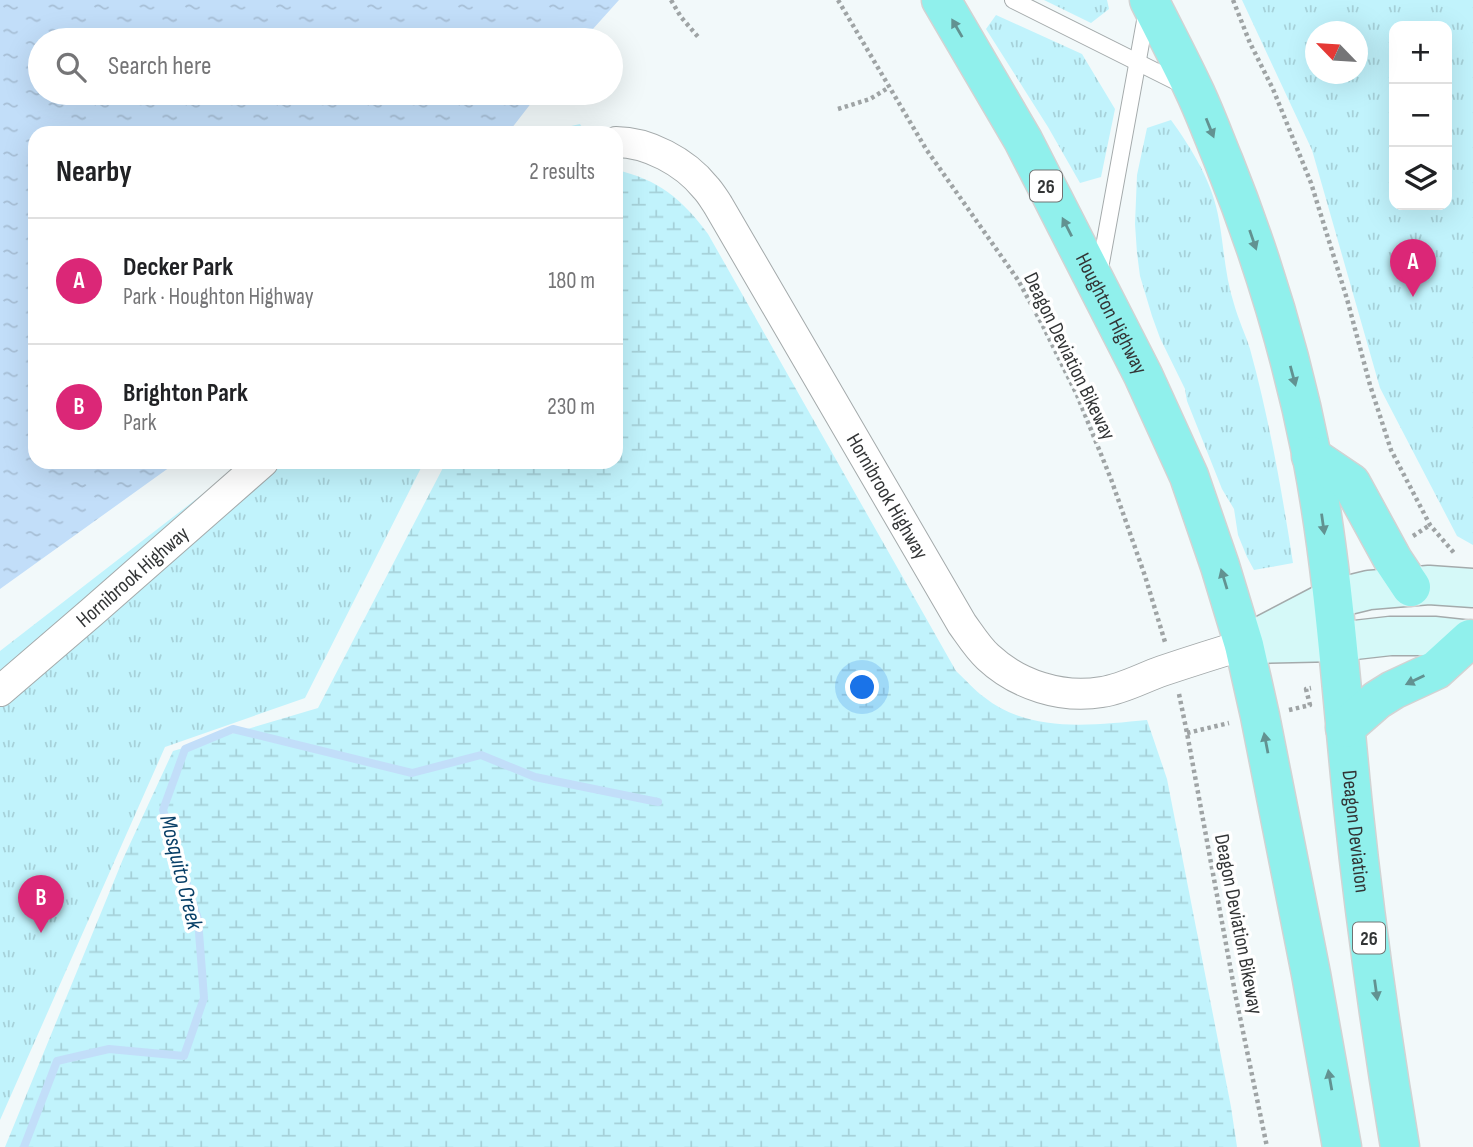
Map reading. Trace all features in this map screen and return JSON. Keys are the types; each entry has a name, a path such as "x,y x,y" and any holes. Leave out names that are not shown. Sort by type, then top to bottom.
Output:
{"highway":[{"name":"Houghton Highway","path":"941,0 1023,140 1143,375 1189,476 1244,645"},
{"name":"26","path":"1149,1 1195,91 1253,239 1282,334 1311,456 1327,550 1332,599"},
{"path":"1311,456 1351,482 1393,560 1411,587"},
{"name":"Deagon Deviation","path":"1332,599 1357,840 1400,1147"},
{"path":"1345,728 1377,700 1436,670 1471,639"},
{"name":"26","path":"1244,645 1279,810 1342,1147"}],"main road":[{"name":"Hornibrook Highway","path":"1244,645 1332,599 1369,590 1429,585 1467,573"},
{"name":"Hornibrook Highway","path":"1244,645 1337,642 1390,636 1471,639"}],"street":[{"name":"Hornibrook Highway","path":"623,142 651,149 673,159 704,185 962,624 987,657 1021,680 1043,688 1084,694 1105,692 1244,645"},
{"name":"Hornibrook Highway","path":"0,691 255,469"}],"lane":[{"path":"1013,0 1195,91"},
{"path":"1097,286 1149,1"}],"path":[{"path":"681,0 672,2 699,38"},
{"name":"Deagon Deviation Bikeway","path":"838,0 926,149 1018,280 1048,337 1077,395 1111,479 1165,640"},
{"path":"1233,0 1311,183 1391,450 1430,525 1467,573"},
{"path":"838,109 870,99 888,88"},
{"path":"1296,708 1310,705 1306,689 1318,686"},
{"name":"Deagon Deviation Bikeway","path":"1182,706 1267,1147"},
{"path":"1187,733 1204,729"}],"green space":[{"path":"1044,0 1107,0 1109,9 1091,23"},
{"path":"1242,0 1473,0 1473,545 1457,536 1380,388 1312,150"},
{"path":"996,15 1082,54 1115,109 1101,177 1080,183 986,29"},
{"path":"1171,120 1201,167 1216,206 1231,294 1250,349 1269,428 1293,563 1254,570 1247,557 1238,535 1234,509 1222,489 1187,401 1185,389 1160,338 1140,276 1135,224 1137,175 1147,128"},
{"path":"623,172 657,185 689,210 708,234 956,671 984,697 1021,717 1042,722 1084,725 1147,720 1167,779 1237,1147 5,1147 123,859 173,751 318,708 442,469 623,469"},
{"path":"235,469 420,469 305,698 165,747 0,1120 0,651"}],"water":[{"path":"0,0 619,0 594,28 28,28 28,105 530,105 513,126 28,126 28,469 167,469 0,589"}],"waterway":[{"name":"Mosquito Creek","path":"24,1147 57,1061 109,1049 184,1056 204,998 198,919 163,810 185,749 233,729 412,773 481,755 535,777 658,802"}],"place":[{"name":"Decker Park","path":"1413,297"},
{"name":"Brighton Park","path":"41,933"}]}
